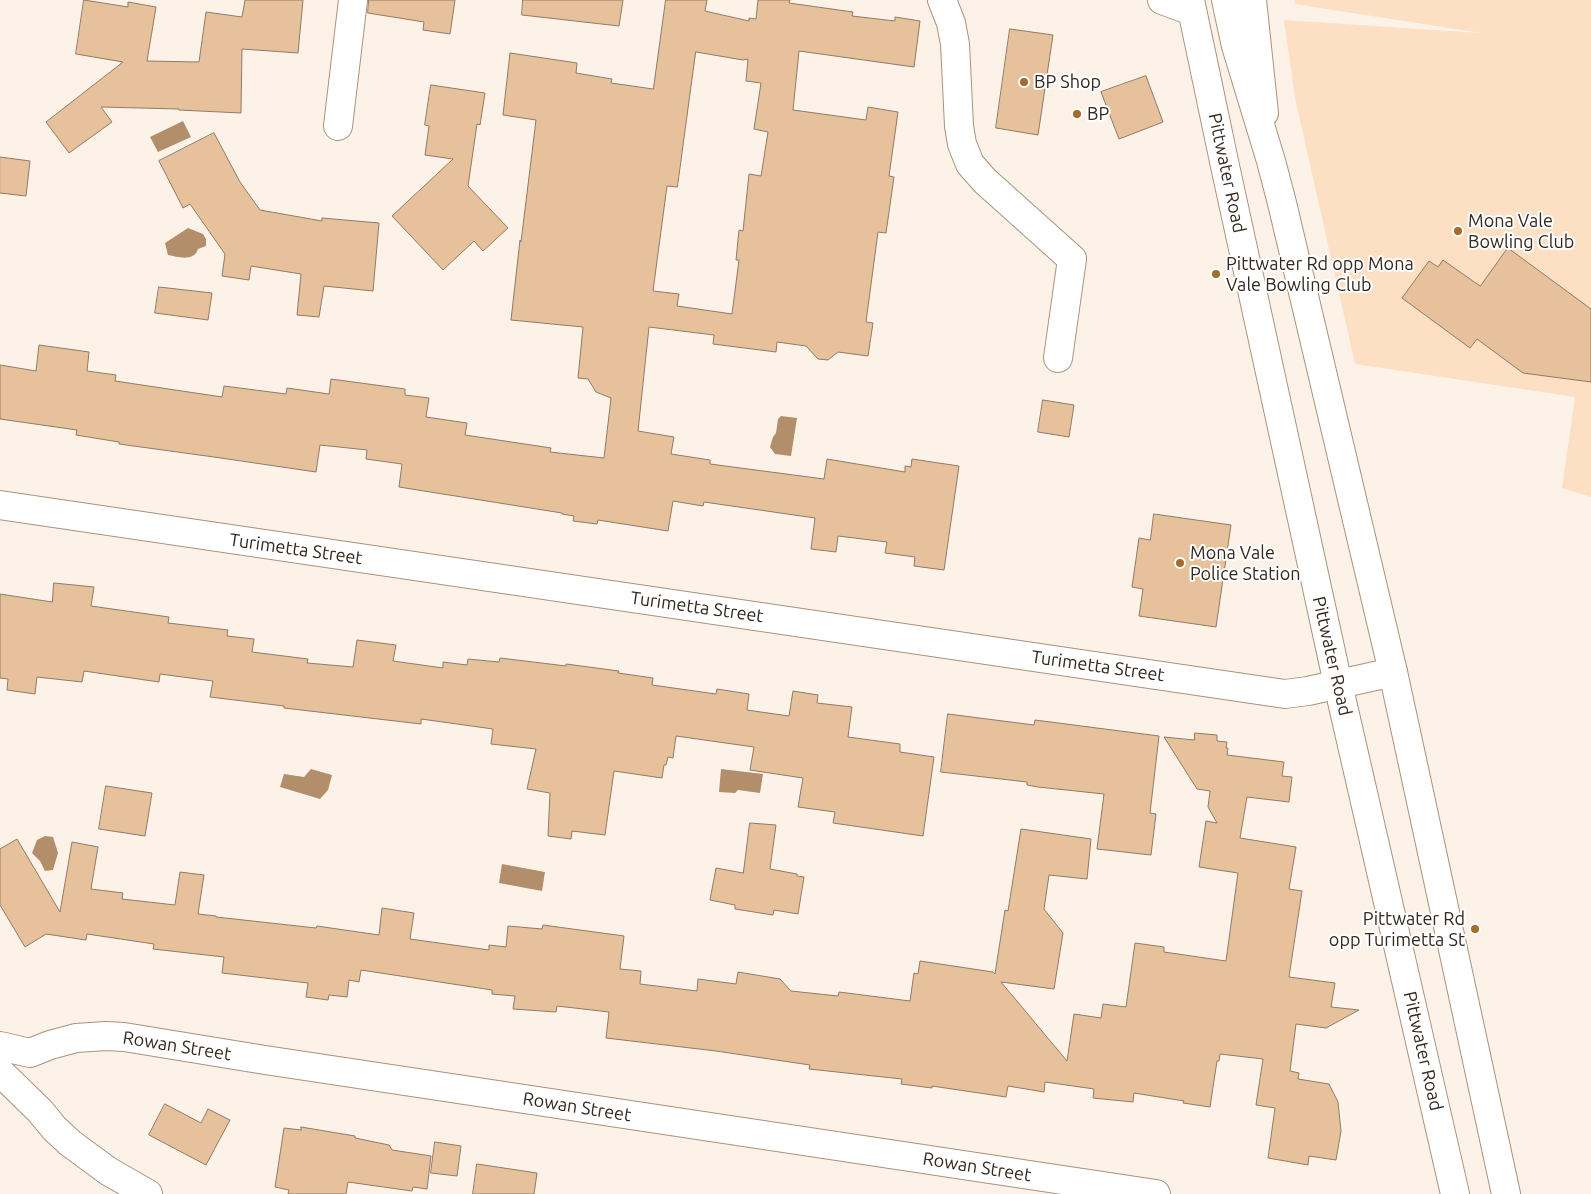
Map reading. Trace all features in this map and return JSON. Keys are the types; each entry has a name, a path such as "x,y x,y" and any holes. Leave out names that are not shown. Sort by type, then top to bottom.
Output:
{"main road":[{"path":"338,126 352,0"},
{"path":"942,0 955,44 959,126 962,144 970,164 985,182 1072,259 1058,358"},
{"path":"1162,0 1191,6"},
{"path":"1226,0 1236,46 1271,161 1393,672 1506,1194"},
{"path":"1252,0 1261,92 1271,161"},
{"name":"Pittwater Road","path":"1191,6 1338,684 1455,1194"},
{"name":"Turimetta Street","path":"0,505 1285,694 1308,691 1393,672"},
{"name":"Rowan Street","path":"0,1046 30,1053 76,1038 99,1036 124,1037 265,1060 1156,1194"},
{"path":"0,1072 70,1143 108,1171 148,1194"}],"shaded area":[{"name":"Mona Vale Bowling Club","path":"1294,0 1591,0 1591,497 1562,488 1575,397 1355,364 1295,98 1284,20 1481,33 1295,4"},
{"path":"183,121 191,137 158,152 150,137"},
{"path":"188,228 203,234 206,239 206,246 198,249 193,256 189,257 168,255 165,243"},
{"path":"781,416 797,418 791,456 775,454 770,447 776,433 778,419"},
{"path":"311,769 332,775 328,790 320,799 280,787 284,774 304,777"},
{"path":"721,769 763,774 760,793 738,790 735,793 719,792"},
{"path":"45,836 53,837 58,853 53,870 45,871 40,861 32,853 37,840"},
{"path":"502,864 545,872 542,891 499,883"}],"building":[{"path":"84,0 128,7 128,2 156,7 147,61 199,62 206,12 242,17 245,0 303,0 298,53 242,49 241,113 101,107 112,122 69,153 46,122 123,62 76,54"},
{"path":"369,0 455,0 450,34 423,30 424,22 368,13"},
{"path":"523,0 623,0 619,26 522,15"},
{"path":"666,0 707,0 705,11 749,21 749,18 756,19 758,0 790,0 789,3 853,12 852,16 895,21 895,17 920,21 914,67 799,51 793,110 866,120 868,107 898,112 889,176 894,177 886,233 878,232 866,322 873,323 868,356 838,352 828,360 818,359 806,346 777,342 776,352 713,344 714,335 649,327 638,431 674,437 671,454 710,460 710,464 824,479 827,459 905,472 905,466 911,467 912,459 959,466 944,570 914,566 915,557 885,553 887,542 838,536 836,552 811,549 815,518 704,502 703,506 673,501 668,531 598,520 597,524 573,521 574,516 562,513 399,487 402,464 366,459 367,450 320,445 316,472 119,444 119,442 76,435 77,430 0,419 0,365 36,371 39,345 89,352 87,371 116,375 115,381 222,397 224,386 286,394 287,388 329,394 331,379 405,389 405,395 429,398 426,417 467,423 465,435 551,448 550,452 604,458 611,398 596,392 588,379 578,378 583,327 511,320 536,120 503,115 510,53 577,63 576,73 612,79 611,83 653,89","holes":["696,52 743,60 748,59 746,81 761,83 754,129 768,132 761,176 749,174 743,231 739,230 736,260 739,260 732,314 677,306 679,294 653,291 667,186 677,187"]},
{"name":"BP Shop","path":"1010,29 1053,35 1038,135 996,128"},
{"path":"1146,76 1163,122 1119,139 1101,92"},
{"path":"431,85 485,93 480,125 477,124 468,186 508,228 483,251 474,241 443,270 392,216 453,159 425,155 429,126 425,125"},
{"path":"214,133 240,182 260,210 322,221 322,218 379,223 373,291 324,286 319,317 297,315 301,274 251,266 249,280 222,276 225,254 190,204 183,208 159,161"},
{"path":"0,157 30,161 26,196 0,193"},
{"path":"1508,248 1591,309 1591,382 1523,373 1477,339 1470,348 1402,298 1429,261 1438,267 1443,260 1480,286"},
{"path":"159,287 212,293 208,320 155,313"},
{"path":"1043,400 1074,405 1069,437 1038,432"},
{"name":"Mona Vale Police Station","path":"1154,514 1231,525 1216,627 1139,616 1143,589 1132,587 1139,538 1150,540"},
{"path":"54,583 94,587 91,606 169,617 168,623 228,630 227,636 254,639 252,652 308,659 307,663 353,667 357,640 396,645 393,661 443,668 443,662 467,665 468,659 499,662 500,658 619,671 618,673 653,678 652,685 716,694 717,689 749,694 747,710 789,716 793,691 818,695 817,703 852,707 848,737 900,744 900,752 934,757 923,836 833,823 835,812 798,807 803,778 750,770 754,747 676,736 673,758 668,757 666,765 664,765 662,778 614,771 605,835 572,831 571,839 548,836 550,793 527,789 536,749 491,744 493,729 421,719 421,724 284,708 284,706 210,697 213,681 160,674 159,682 84,671 82,682 37,677 35,694 7,690 8,679 0,678 0,594 52,602"},
{"path":"948,714 1034,725 1035,720 1159,736 1150,813 1156,814 1151,855 1097,849 1104,794 1038,787 1027,785 1027,782 941,772"},
{"path":"1195,733 1217,735 1217,741 1227,742 1227,755 1284,762 1282,776 1292,777 1289,802 1247,797 1240,838 1296,847 1289,889 1302,891 1289,977 1335,983 1331,1007 1359,1010 1326,1028 1296,1024 1290,1071 1299,1073 1298,1079 1329,1084 1338,1102 1341,1131 1336,1160 1309,1156 1308,1165 1268,1158 1275,1108 1256,1105 1263,1059 1220,1054 1219,1061 1217,1061 1210,1107 1134,1093 1133,1102 1093,1098 1094,1089 1045,1082 1044,1092 1008,1086 1006,1097 932,1086 932,1088 901,1084 902,1079 809,1069 810,1065 716,1051 606,1038 609,1012 557,1006 556,1012 513,1009 515,996 492,994 492,990 361,970 359,982 349,980 347,997 329,995 328,1000 306,997 308,983 222,973 224,957 153,949 154,944 87,934 86,940 46,934 25,947 0,905 0,849 17,839 60,912 72,842 98,847 91,889 123,893 122,899 175,905 180,872 204,875 198,914 316,928 317,926 379,935 382,908 414,913 410,939 489,950 489,945 506,947 508,926 542,929 543,925 624,936 620,969 641,971 640,984 697,991 698,979 736,984 738,972 780,979 791,991 838,996 839,992 910,1001 914,973 918,974 920,961 993,972 995,974 1005,910 1008,911 1021,829 1091,839 1087,879 1049,875 1044,909 1063,933 1054,989 1001,982 1067,1061 1074,1014 1101,1018 1103,1004 1126,1007 1135,943 1164,947 1164,952 1226,961 1238,873 1199,867 1206,821 1217,823 1208,807 1210,791 1197,789 1164,737 1194,740"},
{"path":"106,786 152,793 145,836 99,829"},
{"path":"750,823 776,825 770,869 804,877 798,914 774,910 773,915 735,909 735,905 710,900 716,868 743,873"},
{"path":"165,1104 201,1123 208,1109 230,1120 206,1165 149,1135"},
{"path":"301,1127 355,1136 355,1138 389,1145 392,1150 431,1156 427,1189 413,1187 412,1191 348,1182 346,1194 288,1194 289,1190 275,1187 284,1128 301,1130"},
{"path":"435,1142 461,1146 457,1176 431,1173"},
{"path":"477,1164 537,1173 534,1194 473,1194"}],"place":[{"name":"BP Shop","path":"1024,82"},
{"name":"BP","path":"1077,114"},
{"name":"Mona Vale Bowling Club","path":"1458,231"},
{"name":"Pittwater Rd opp Mona Vale Bowling Club","path":"1216,274"},
{"name":"Mona Vale Police Station","path":"1180,563"},
{"name":"Pittwater Rd opp Turimetta St","path":"1475,929"}]}
